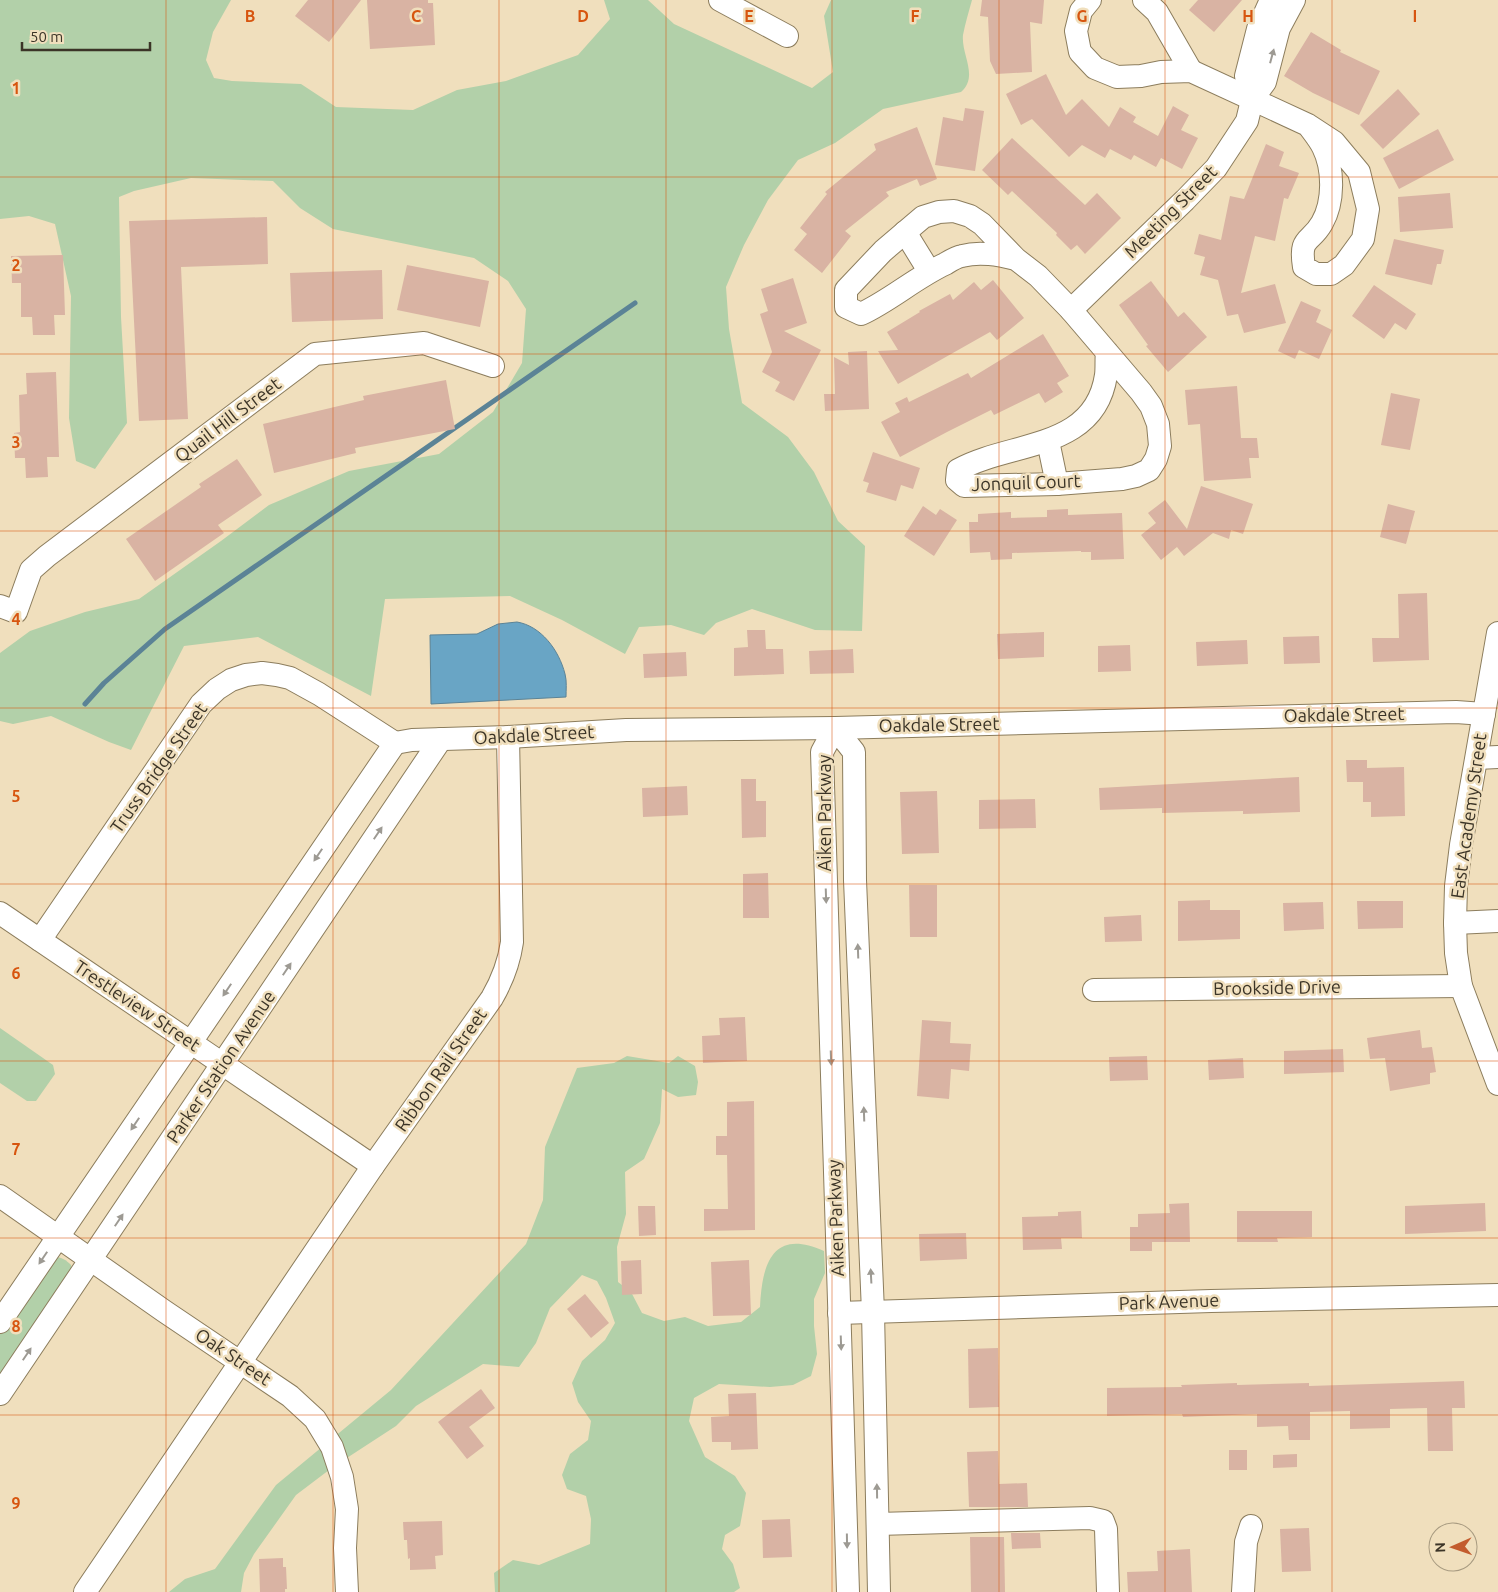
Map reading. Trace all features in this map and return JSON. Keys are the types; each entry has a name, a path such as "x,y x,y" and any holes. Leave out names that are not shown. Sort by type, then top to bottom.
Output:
{"street":[{"path":"720,0 787,36"},
{"path":"1090,0 1081,12 1076,31 1080,52 1095,68 1117,77 1191,71 1308,124 1334,142 1359,172 1368,209 1363,239 1344,264 1331,274 1316,274 1304,267 1302,252 1306,240 1322,224 1330,202 1331,174 1323,148 1308,124"},
{"path":"1144,0 1157,12 1191,71"},
{"name":"Meeting Street","path":"1252,100 1246,76 1258,29 1270,0"},
{"name":"Meeting Street","path":"1071,310 1216,168 1247,121 1252,100 1265,82 1279,28 1294,0"},
{"name":"Jonquil Court","path":"929,271 878,306 862,314 846,307 846,290 882,251 923,217 939,212 954,211 970,216 982,224 1016,259 1038,276 1071,310 1107,352 1151,406 1158,424 1160,446 1156,459 1149,470 1136,476 1122,479 1057,484 964,486 957,480 958,470 967,464 999,453 1048,441 1071,430 1086,419 1100,399 1106,375 1107,352"},
{"path":"905,232 929,271 962,256 992,254 1016,259"},
{"name":"Quail Hill Street","path":"8,609 31,570 47,556 315,354 424,343 493,366"},
{"path":"1048,441 1057,484"},
{"name":"East Academy Street","path":"1498,633 1484,714 1487,758 1456,886 1455,923 1460,986 1498,1084"},
{"name":"Truss Bridge Street","path":"40,940 201,704 217,689 231,680 246,675 262,673 290,678 354,715 395,743"},
{"name":"Oakdale Street","path":"395,743 412,740 626,730 835,728 1456,712 1484,714"},
{"name":"Aiken Parkway","path":"848,1592 822,752 835,728 854,752 855,880 872,1312 879,1592"},
{"name":"Ribbon Rail Street","path":"85,1592 373,1166 492,998 503,978 510,960 512,942 508,737"},
{"name":"Parker Station Avenue","path":"0,1394 441,739"},
{"path":"0,1322 395,743"},
{"name":"Trestleview Street","path":"0,913 373,1166"},
{"path":"1455,923 1498,921"},
{"name":"Brookside Drive","path":"1094,990 1460,986"},
{"name":"Oak Street","path":"0,1196 164,1312 290,1396 315,1419 332,1447 342,1477 347,1509 345,1548 347,1592"},
{"name":"Park Avenue","path":"840,1313 1201,1301 1498,1295"},
{"path":"878,1524 1090,1518 1103,1521 1106,1529 1108,1592"},
{"path":"1243,1592 1246,1542 1252,1526"}],"green space":[{"path":"0,0 231,0 213,32 206,60 214,78 232,81 301,84 336,107 413,110 457,90 506,81 578,55 610,19 604,0 648,0 674,24 812,88 833,72 824,16 831,0 972,0 963,35 969,79 961,92 883,109 835,143 798,160 768,200 744,245 726,287 729,329 742,403 788,437 814,472 838,521 865,546 862,631 815,630 752,609 716,623 704,635 671,625 639,627 625,654 562,620 510,596 385,599 371,696 258,637 184,646 131,750 51,716 13,724 0,721 0,653 30,631 85,612 139,599 269,505 349,471 439,454 493,412 522,363 526,309 508,281 474,258 333,229 300,208 273,181 191,178 134,191 119,197 121,317 127,423 95,469 76,461 69,418 71,296 55,224 29,216 0,219"},
{"path":"0,1028 53,1065 55,1074 36,1101 27,1101 0,1083"},
{"path":"627,1056 669,1063 678,1056 695,1066 698,1082 696,1095 678,1097 662,1089 660,1123 644,1159 625,1172 626,1214 617,1247 618,1282 631,1292 642,1313 664,1321 685,1317 708,1326 741,1322 760,1307 761,1291 768,1264 774,1254 782,1247 793,1244 807,1245 824,1251 825,1273 814,1299 817,1354 811,1376 793,1385 770,1387 719,1384 694,1398 689,1421 705,1457 735,1476 746,1493 740,1526 725,1535 722,1549 733,1564 740,1588 734,1592 495,1592 494,1573 513,1560 539,1565 590,1544 591,1519 586,1496 567,1489 562,1475 570,1454 588,1440 591,1421 578,1402 572,1383 582,1361 605,1340 615,1323 606,1298 597,1281 582,1275 550,1308 536,1343 519,1367 483,1364 416,1406 396,1426 333,1467 296,1495 254,1554 244,1573 241,1592 169,1592 185,1579 215,1569 276,1485 391,1390 526,1244 543,1200 545,1147 577,1068 614,1063"},
{"path":"54,1257 62,1258 71,1265 72,1271 0,1379 0,1333 49,1261"}],"water":[{"path":"517,622 534,628 554,648 565,674 566,697 431,704 430,635 477,634 498,624"}],"building":[{"path":"308,0 361,0 329,42 295,16"},
{"path":"367,0 428,0 428,3 433,3 435,45 370,49"},
{"path":"982,0 1044,0 1042,24 1030,22 1032,72 996,74 990,61 988,17 980,16"},
{"path":"1198,0 1242,0 1214,32 1189,10"},
{"path":"1311,32 1341,50 1340,52 1380,71 1359,115 1313,93 1284,76"},
{"path":"1046,74 1066,115 1082,99 1109,127 1120,107 1136,117 1133,122 1158,136 1173,106 1189,115 1181,130 1198,138 1182,169 1161,158 1156,167 1134,155 1131,160 1110,149 1105,158 1082,145 1069,157 1032,119 1021,125 1006,94"},
{"path":"1398,89 1420,114 1383,149 1360,125"},
{"path":"965,108 984,111 975,171 935,165 943,117 963,121"},
{"path":"917,127 937,179 920,186 917,179 886,192 889,196 845,231 851,236 822,273 794,250 807,234 800,228 827,194 825,192 876,150 874,144"},
{"path":"1438,129 1454,160 1399,189 1383,158"},
{"path":"1012,138 1085,205 1097,193 1121,218 1085,254 1077,245 1071,250 1056,235 1057,233 1012,191 1008,195 982,170"},
{"path":"1266,144 1284,152 1279,166 1299,173 1288,199 1284,198 1275,241 1255,236 1241,293 1275,284 1286,323 1244,333 1238,314 1227,316 1218,280 1200,275 1205,257 1194,254 1199,234 1221,240 1230,196 1244,199"},
{"path":"1450,193 1453,228 1400,232 1398,197"},
{"path":"267,217 268,264 181,267 188,419 139,421 129,221"},
{"path":"1394,239 1444,250 1441,264 1437,264 1432,285 1385,274"},
{"path":"63,255 65,315 54,315 55,335 33,335 32,317 21,317 21,283 12,283 11,256"},
{"path":"407,265 489,281 480,327 397,310"},
{"path":"382,270 383,319 292,322 290,273"},
{"path":"793,278 807,323 784,331 821,350 794,401 775,391 780,382 762,372 772,352 760,314 768,311 761,289"},
{"path":"993,280 1024,318 997,340 990,332 898,384 878,351 898,350 887,332 950,294 953,300 974,282 981,290"},
{"path":"1151,281 1178,317 1184,312 1207,337 1168,372 1146,346 1148,345 1119,305"},
{"path":"1374,285 1416,314 1406,330 1395,323 1384,339 1352,316"},
{"path":"1301,301 1321,310 1316,322 1332,330 1319,359 1299,350 1295,359 1278,351"},
{"path":"1043,334 1069,376 1057,383 1063,392 1045,403 1039,393 994,415 991,410 900,457 881,422 900,412 895,403 907,397 909,402 968,373 971,378"},
{"path":"867,351 869,409 825,411 824,394 835,394 834,357 849,365 848,352"},
{"path":"56,372 59,457 47,457 48,477 26,478 25,458 15,458 14,433 20,432 19,395 27,394 26,373"},
{"path":"446,380 455,429 355,448 356,453 274,473 263,424 364,400 363,396"},
{"path":"1237,386 1241,438 1257,438 1259,458 1249,458 1251,478 1204,481 1200,424 1188,425 1185,390"},
{"path":"1391,393 1420,399 1410,450 1381,445"},
{"path":"873,452 920,468 913,489 901,485 896,501 866,492 869,483 863,481"},
{"path":"237,459 262,495 218,525 224,533 155,581 126,539 201,487 199,484"},
{"path":"1201,486 1253,504 1243,534 1231,530 1229,539 1213,533 1184,556 1177,547 1161,560 1141,535 1156,523 1148,513 1165,500 1187,529"},
{"path":"1388,504 1415,511 1406,544 1380,537"},
{"path":"923,506 936,515 940,509 957,520 934,556 904,536"},
{"path":"1068,509 1068,515 1122,513 1124,559 1091,560 1091,552 1081,551 1012,553 1012,559 991,560 990,552 970,553 969,522 978,522 978,514 1011,512 1011,518 1047,517 1047,510"},
{"path":"1427,593 1429,660 1373,662 1372,638 1399,638 1398,594"},
{"path":"747,630 765,630 766,649 783,649 784,674 734,676 734,648 748,647"},
{"path":"1044,632 1044,657 998,659 997,634"},
{"path":"1319,636 1320,663 1284,664 1283,637"},
{"path":"1247,640 1248,664 1197,666 1196,642"},
{"path":"1130,645 1131,671 1098,672 1098,646"},
{"path":"853,649 854,673 810,674 809,651"},
{"path":"686,652 687,676 644,678 643,654"},
{"path":"1346,760 1367,760 1367,768 1404,767 1405,816 1371,817 1371,802 1363,802 1363,782 1347,782"},
{"path":"1299,777 1300,812 1243,814 1243,811 1162,813 1162,808 1100,810 1099,788"},
{"path":"741,779 756,779 756,801 766,801 766,837 742,838"},
{"path":"687,786 688,815 643,817 642,788"},
{"path":"937,791 939,853 902,854 900,792"},
{"path":"1035,799 1036,828 979,829 979,800"},
{"path":"768,873 769,918 743,918 743,874"},
{"path":"909,885 937,885 937,937 910,937"},
{"path":"1210,900 1210,910 1240,910 1240,939 1178,941 1178,901"},
{"path":"1357,901 1403,901 1403,928 1358,929"},
{"path":"1323,902 1324,929 1284,931 1283,903"},
{"path":"1141,915 1142,941 1105,942 1104,917"},
{"path":"745,1017 747,1061 703,1063 702,1036 720,1035 719,1018"},
{"path":"922,1020 951,1022 950,1043 971,1044 969,1071 951,1069 949,1099 917,1096"},
{"path":"1420,1030 1422,1048 1432,1047 1436,1072 1430,1073 1430,1084 1390,1091 1385,1058 1370,1059 1367,1038"},
{"path":"1343,1049 1344,1072 1284,1074 1284,1051"},
{"path":"1147,1056 1148,1080 1110,1081 1109,1057"},
{"path":"1243,1058 1244,1078 1209,1080 1208,1060"},
{"path":"754,1101 755,1230 704,1231 704,1209 728,1209 727,1155 716,1155 716,1136 727,1136 727,1102"},
{"path":"1189,1203 1190,1242 1152,1242 1152,1251 1130,1251 1130,1227 1138,1227 1138,1214 1170,1213 1169,1204"},
{"path":"1485,1203 1486,1231 1405,1234 1405,1206"},
{"path":"638,1206 655,1206 656,1235 639,1236"},
{"path":"1081,1211 1082,1238 1061,1238 1062,1249 1023,1250 1022,1217 1058,1216 1058,1212"},
{"path":"1237,1211 1312,1211 1312,1237 1277,1238 1278,1242 1237,1242"},
{"path":"966,1233 967,1259 920,1261 919,1234"},
{"path":"641,1260 642,1294 622,1295 621,1261"},
{"path":"749,1260 751,1315 713,1316 711,1262"},
{"path":"585,1294 609,1323 591,1338 567,1309"},
{"path":"998,1348 999,1407 969,1408 968,1349"},
{"path":"1464,1381 1465,1408 1452,1408 1453,1451 1428,1451 1427,1408 1390,1409 1390,1428 1350,1429 1350,1411 1310,1412 1310,1440 1289,1440 1288,1426 1257,1427 1257,1414 1183,1417 1182,1414 1107,1416 1107,1388 1182,1387 1181,1385 1237,1383 1237,1385 1309,1383 1309,1386"},
{"path":"481,1389 495,1408 469,1427 484,1446 467,1459 438,1422"},
{"path":"756,1393 758,1449 731,1450 731,1442 712,1442 711,1417 729,1416 728,1394"},
{"path":"1229,1450 1247,1450 1247,1470 1229,1470"},
{"path":"998,1451 999,1484 1027,1483 1028,1507 969,1507 967,1452"},
{"path":"1297,1454 1297,1467 1273,1468 1273,1455"},
{"path":"790,1519 792,1557 763,1558 762,1520"},
{"path":"442,1521 443,1555 435,1556 436,1569 410,1570 410,1558 408,1559 407,1540 404,1540 403,1522"},
{"path":"1309,1528 1311,1571 1282,1572 1280,1529"},
{"path":"1011,1533 1040,1533 1041,1548 1012,1549"},
{"path":"970,1537 1004,1537 1005,1592 971,1592"},
{"path":"1190,1549 1192,1592 1128,1592 1127,1572 1158,1571 1157,1551"},
{"path":"283,1558 283,1567 286,1567 287,1589 285,1589 285,1592 260,1592 259,1559"}],"waterway":[{"path":"85,704 104,683 165,629 635,303"}]}
